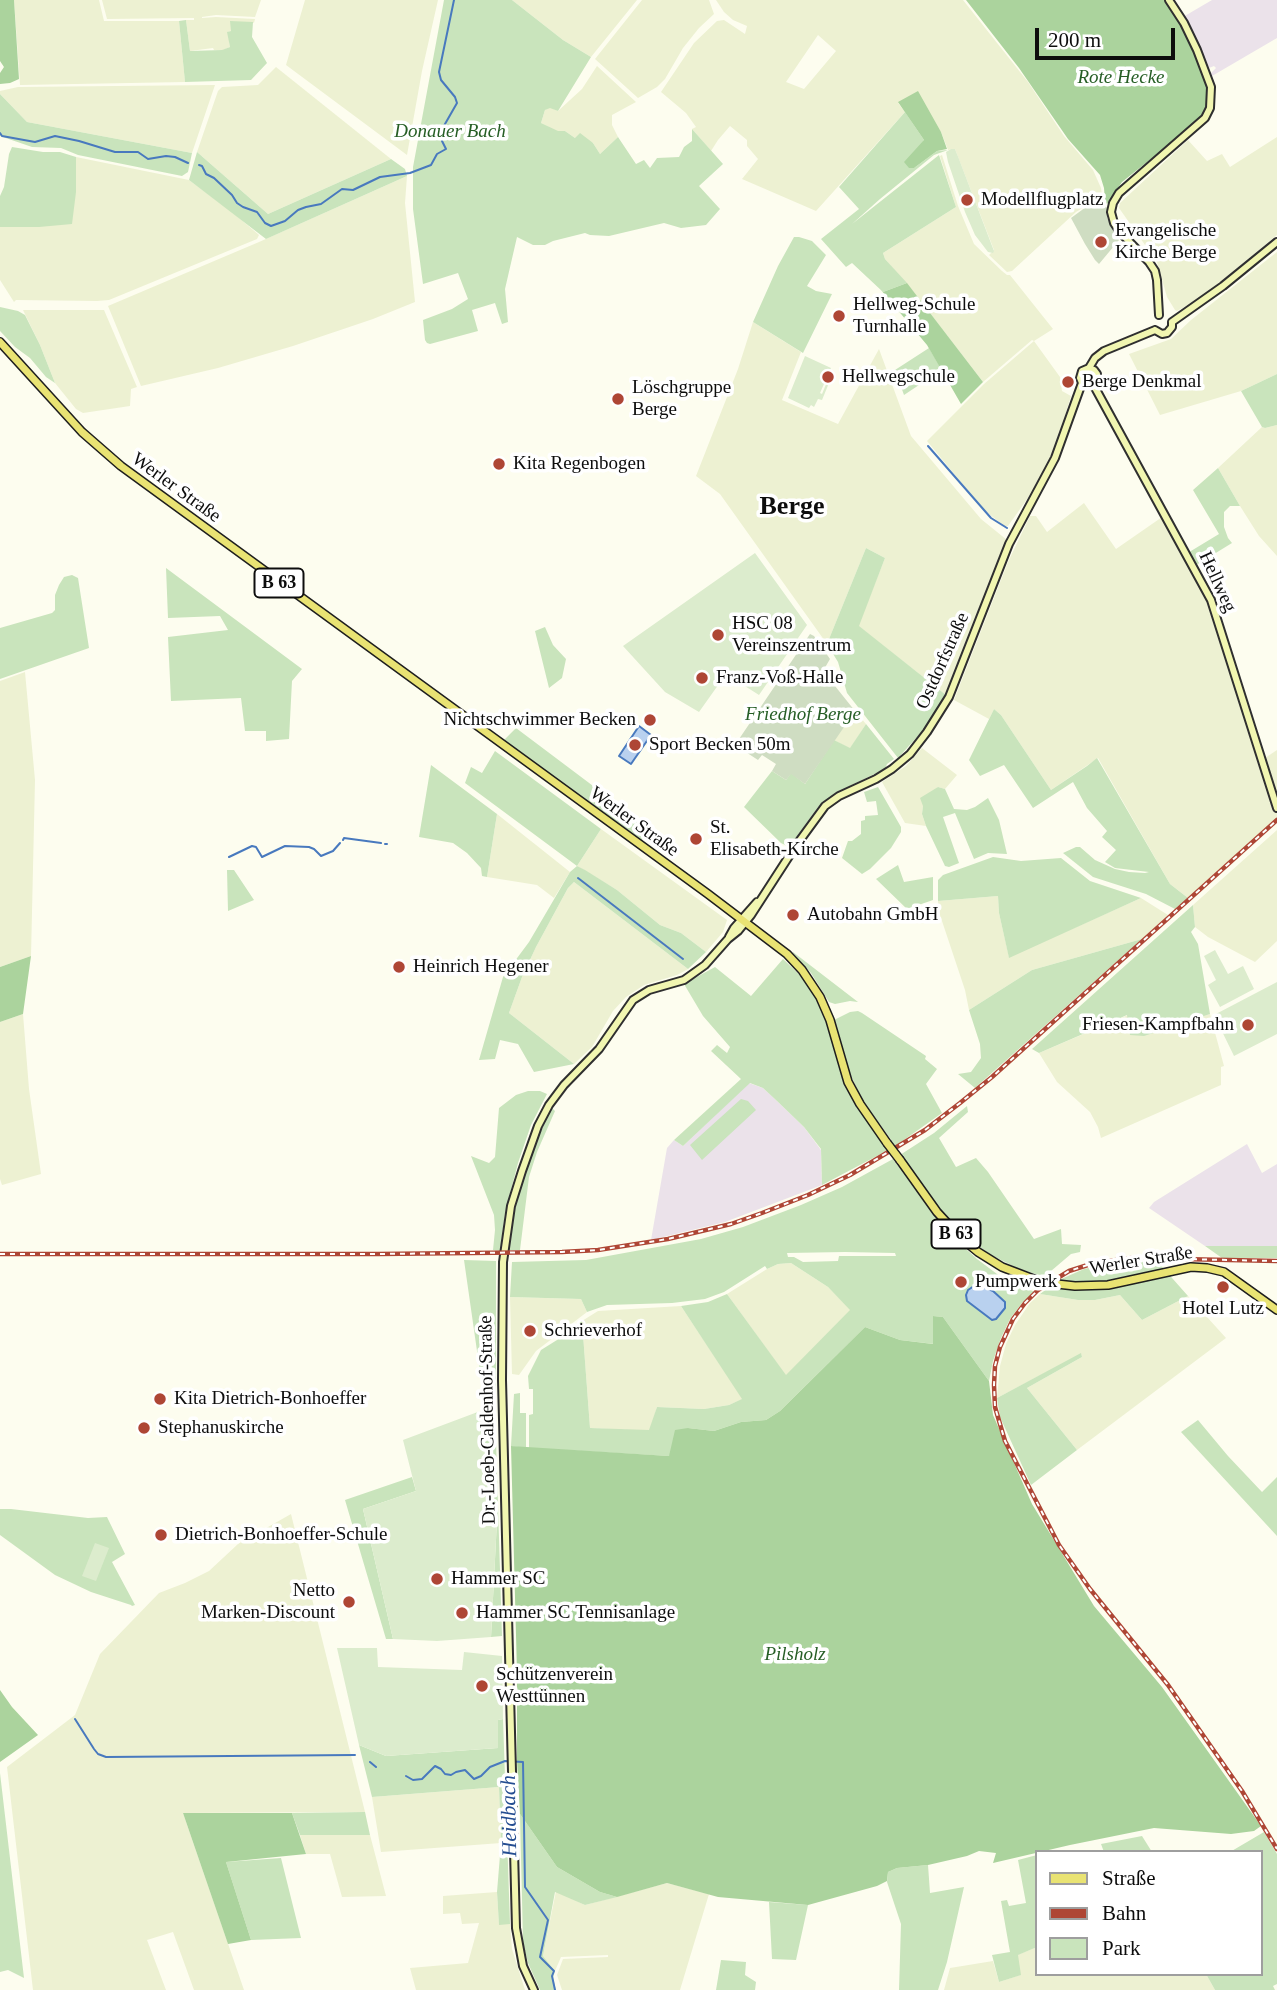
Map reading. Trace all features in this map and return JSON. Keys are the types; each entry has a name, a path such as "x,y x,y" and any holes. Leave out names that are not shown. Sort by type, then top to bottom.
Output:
{"main road":[{"name":"Werler Straße","path":"0,342 82,432 113,460 787,954 817,991 830,1020 848,1082 860,1104 945,1222 978,1252 1002,1267 1036,1280 1075,1286 1100,1286 1191,1267 1213,1268 1277,1310"}],"street":[{"path":"1155,330 1154,321 1159,315 1155,271 1120,232 1111,212 1119,194 1205,118 1210,108 1210,87 1197,50 1169,0"},
{"path":"1172,322 1277,243"},
{"path":"1155,330 1162,334 1172,327 1172,322 1166,315 1159,315"},
{"path":"1089,368 1095,358 1108,348 1155,330"},
{"path":"1089,368 1097,374 1093,384 1087,385 1082,383 1080,373 1089,368"},
{"name":"Ostdorfstraße","path":"743,921 762,898 825,806 900,764 928,733 940,714 1009,544 1055,458 1082,383"},
{"name":"Hellweg","path":"1093,384 1211,600 1277,808"},
{"name":"Dr.-Loeb-Caldenhof-Straße","path":"534,1990 523,1966 516,1928 502,1336 503,1262 512,1206 530,1148 548,1107 564,1085 599,1049 628,1006 649,990 692,976 736,933 743,921"}],"shaded area":[{"path":"1212,0 1277,0 1277,38 1212,76 1211,73 1216,68 1209,68 1183,17"},
{"path":"749,1083 763,1088 777,1101 804,1127 821,1150 822,1185 725,1222 651,1240 667,1148 674,1140 683,1146"},
{"path":"1247,1144 1262,1173 1277,1164 1277,1247 1205,1246 1149,1208 1154,1202"}],"green space":[{"path":"0,0 14,0 19,79 0,84 0,73 4,67 0,61"},
{"path":"14,0 99,0 104,21 179,21 185,82 20,85"},
{"path":"102,0 261,0 255,17 202,17 255,19 254,23 228,32 230,47 223,50 213,48 190,51 186,20 194,18 107,19"},
{"path":"305,0 438,0 407,155 286,65"},
{"path":"444,0 512,0 563,40 591,57 558,111 550,108 545,110 541,123 558,131 565,131 575,138 580,133 593,143 600,154 618,137 636,164 644,160 650,168 657,158 679,157 684,147 692,141 692,129 723,164 699,186 720,209 706,225 681,228 664,223 609,236 585,233 545,245 533,245 517,237 505,289 508,322 502,324 495,303 472,310 478,331 427,343 423,320 452,309 468,299 458,273 423,284 413,209 413,167"},
{"path":"512,0 637,0 591,57 563,40"},
{"path":"642,0 709,0 714,14 683,48 665,79 638,98 595,59"},
{"path":"716,0 963,0 1028,82 1064,136 1093,170 1101,188 1103,202 1086,206 1076,212 1012,271 1007,272 989,255 994,250 955,149 948,150 941,132 898,103 905,112 816,211 742,179 758,159 747,146 747,140 730,126 711,151 692,129 696,127 686,113 661,92 694,43 717,21 724,20 745,34 747,26 733,20","holes":["818,35 836,51 804,89 786,82"]},
{"name":"Rote Hecke","path":"966,0 1167,0 1182,24 1203,73 1209,91 1207,108 1186,131 1122,182 1107,204 1100,175 1068,139 1019,68"},
{"path":"186,20 190,51 222,50 230,47 227,32 231,31 230,21 253,22 252,37 267,63 251,80 185,82 179,21"},
{"path":"597,66 636,102 612,115 612,125 618,137 600,154 593,143 575,138 565,131 558,132 541,123 545,110 550,107 558,111 582,89"},
{"path":"276,67 391,159 268,214 197,152 218,91 222,87 258,85"},
{"path":"215,85 192,153 27,122 0,94 0,91 18,87"},
{"path":"918,91 941,132 947,149 937,151 914,168 909,168 904,162 924,140 898,102"},
{"path":"0,94 27,122 192,153 188,172 182,176 78,155 61,148 32,147 0,136"},
{"path":"905,112 924,140 914,168 937,151 948,150 934,155 852,224 939,155 956,207 883,253 885,259 907,283 883,292 852,263 846,267 821,239 859,209 839,187"},
{"path":"1277,137 1277,235 1207,293 1175,310 1167,297 1157,262 1119,208 1120,203 1188,140 1207,161 1222,154 1230,167"},
{"path":"12,147 60,152 76,157 72,224 0,227 0,196"},
{"name":"Modellflugplatz","path":"955,149 993,253 988,252 975,235 965,212 948,162 946,152"},
{"path":"197,152 268,214 391,159 405,169 407,176 266,239 189,180"},
{"path":"942,155 958,206 974,244 1002,271 1010,275 1053,329 1032,340 983,382 883,253 956,207 940,156"},
{"path":"76,157 189,180 259,235 257,239 109,300 14,302 0,280 0,227 39,227 76,192"},
{"path":"407,176 405,203 415,302 293,346 218,368 141,386 108,306"},
{"path":"1103,203 1108,209 1107,218 1119,240 1099,264 1071,218 1086,207"},
{"path":"794,237 812,241 826,255 807,286 832,294 803,353 753,322"},
{"path":"1277,252 1277,374 1241,391 1160,415 1129,354 1171,339"},
{"path":"907,283 983,382 961,404 927,345 881,290 883,292"},
{"path":"0,307 25,315 55,383 0,331"},
{"path":"23,310 104,310 137,387 131,389 130,406 83,413 76,409 55,383"},
{"path":"753,322 801,352 782,400 838,424 879,349 911,436 981,519 1007,540 946,695 858,626 885,558 866,548 827,644 720,494 696,476 738,369"},
{"path":"1034,341 1060,377 1062,391 1071,396 1055,449 1040,481 1008,526 1004,526 983,509 927,441 984,384"},
{"path":"929,348 940,367 904,395 895,370"},
{"path":"805,356 831,368 820,393 822,394 829,377 831,378 822,400 818,399 814,407 811,405 809,408 788,398"},
{"path":"1277,374 1277,425 1265,428 1241,391"},
{"path":"1277,425 1277,556 1259,536 1218,468 1262,427"},
{"path":"1218,468 1240,506 1230,506 1224,512 1224,527 1232,543 1193,567 1186,554 1219,534 1193,490"},
{"path":"1084,503 1116,549 1165,515 1211,600 1264,763 1265,758 1277,750 1277,819 1188,898 1170,884 1098,758 1051,790 1001,715 994,709 989,719 954,700 1008,562 1030,516 1036,516 1047,532"},
{"path":"866,548 885,558 859,626 946,695 926,727 898,758 847,693 838,662 827,644"},
{"name":"HSC 08 Vereinszentrum","path":"755,553 807,625 759,695 726,674 699,712 665,692 623,646"},
{"path":"166,568 302,669 292,681 289,739 266,741 266,731 245,731 241,698 171,701 168,637 228,630 220,616 168,618"},
{"path":"72,575 78,578 89,648 0,679 0,628 52,613 55,610 55,595 59,585 64,577"},
{"path":"545,627 553,645 566,659 562,678 549,688 535,631"},
{"name":"Friedhof Berge","path":"810,634 830,659 823,671 855,711 805,784 791,774 786,780 772,771 776,764 762,755 758,760 735,745"},
{"path":"25,672 35,780 31,956 0,967 0,681"},
{"path":"994,709 1001,715 1051,790 1097,758 1170,884 1188,898 1175,909 1146,894 1093,877 1063,853 1080,847 1095,860 1115,869 1149,872 1115,868 1105,862 1116,850 1102,837 1107,831 1087,808 1073,782 1033,808 1004,765 980,776 969,760"},
{"path":"855,711 866,724 850,749 834,740"},
{"path":"866,724 894,759 885,769 826,800 789,847 781,843 744,807 772,771 786,780 791,773 805,784 834,740 850,748"},
{"path":"516,728 649,828 642,840 504,740"},
{"path":"922,748 957,775 945,789 938,787 923,806 922,814 926,826 905,823 882,782 906,766"},
{"path":"495,751 601,829 577,866 465,783 471,767 482,773"},
{"path":"431,765 497,814 487,877 482,876 481,868 467,853 453,843 419,837"},
{"path":"878,787 901,827 901,832 891,848 862,874 842,858 848,841 861,834 861,821 865,820 865,816 878,815 876,801 867,802 864,792"},
{"path":"938,787 945,789 954,809 967,810 988,798 999,820 1007,854 988,853 974,859 955,813 943,817 959,863 945,866 926,826 920,798"},
{"path":"497,814 570,872 554,898 537,885 487,877"},
{"path":"601,829 727,920 723,932 706,952 681,933 660,925 617,890 577,866"},
{"path":"1277,830 1277,941 1255,962 1195,927 1193,905"},
{"path":"993,857 1021,861 1061,858 1090,881 1141,898 1009,958 998,896 938,901 938,880 943,875"},
{"path":"898,865 904,882 933,877 933,900 907,909 876,879"},
{"path":"577,866 617,890 660,925 681,933 706,952 688,969 574,882 568,888 536,947 509,1013 574,1064 534,1072 518,1044 500,1040 495,1059 479,1060 503,977 529,942 570,872"},
{"path":"227,870 234,870 254,900 228,911"},
{"path":"574,882 688,969 644,985 626,997 613,1011 592,1047 574,1064 509,1013 536,947 568,888"},
{"path":"998,896 1009,957 1141,898 1168,915 1142,939 1032,970 969,1010 938,901"},
{"path":"1193,905 1195,927 1191,932 1198,944 1210,1014 1144,1036 1130,1035 1127,1015 1039,1053 1032,1049"},
{"path":"1142,939 975,1088 958,1074 971,1072 981,1058 980,1044 969,1010 1032,970"},
{"path":"1215,950 1228,974 1243,966 1254,989 1220,1007 1208,985 1216,980 1204,956"},
{"path":"793,953 858,1002 829,1002 811,973"},
{"path":"31,956 23,1014 0,1022 0,967"},
{"path":"783,959 813,992 828,1024 841,1073 850,1091 887,1144 892,1141 863,1101 849,1072 834,1020 858,1011 926,1056 925,1059 937,1069 926,1084 942,1113 894,1147 822,1185 821,1149 804,1127 777,1101 763,1088 750,1083 683,1146 674,1140 741,1079 711,1051 717,1045 727,1053 730,1047 703,1016 684,984 715,967 751,996"},
{"name":"Friesen-Kampfbahn","path":"1277,982 1277,1034 1234,1056 1214,1015"},
{"path":"23,1014 29,1089 41,1174 2,1185 0,1022"},
{"path":"1210,1014 1224,1066 1221,1067 1221,1085 1101,1138 1090,1112 1057,1082 1039,1053 1128,1015 1181,1023"},
{"path":"528,1091 547,1094 531,1125 518,1163 505,1213 500,1251 493,1250 494,1215 471,1156 489,1163 495,1157 499,1108 516,1095"},
{"path":"741,1099 748,1101 756,1110 702,1160 690,1145"},
{"path":"967,1106 968,1112 939,1138 956,1167 976,1158 1034,1239 1061,1229 1062,1244 1081,1245 1080,1252 1071,1254 1044,1277 991,1255 963,1235 943,1213 900,1155 934,1133"},
{"path":"552,1108 555,1111 529,1177 520,1250 507,1250 521,1181 528,1159"},
{"path":"893,1159 938,1221 956,1240 1005,1280 1035,1292 1010,1319 993,1361 989,1381 943,1317 933,1316 934,1344 900,1340 865,1327 780,1411 766,1420 741,1422 714,1431 688,1428 669,1456 529,1448 529,1415 533,1414 533,1389 529,1389 528,1376 541,1350 582,1321 590,1428 649,1430 657,1407 704,1409 729,1405 742,1399 681,1306 708,1302 727,1294 786,1375 850,1310 828,1287 791,1263 778,1264 767,1269 765,1266 724,1292 705,1299 607,1305 587,1312 581,1299 510,1297 512,1262 586,1260 701,1239 743,1227 842,1187","holes":["787,1253 895,1253 896,1256 839,1256 838,1261 803,1262 788,1257"]},
{"path":"1205,1246 1277,1246 1277,1258 1222,1258"},
{"path":"464,1260 496,1261 496,1405 485,1407"},
{"path":"1157,1261 1188,1296 1142,1320 1120,1295 1078,1300 1040,1294 1059,1280 1084,1269 1110,1263"},
{"path":"791,1263 828,1287 851,1310 786,1376 727,1294 767,1269 778,1264"},
{"path":"1040,1294 1078,1300 1120,1295 1142,1320 1188,1296 1226,1338 1077,1450 1027,1388 1082,1357 1081,1354 997,1398 1000,1366 1006,1344 1015,1325 1030,1303"},
{"path":"510,1297 581,1299 587,1312 536,1351 519,1375 512,1374"},
{"path":"681,1306 743,1399 729,1405 704,1409 657,1407 650,1431 590,1428 582,1321 598,1311"},
{"name":"Pilsholz","path":"933,1316 943,1317 989,1381 993,1415 1032,1504 1094,1606 1162,1687 1261,1826 1254,1831 1231,1834 1154,1828 1049,1850 1036,1850 1036,1853 993,1863 996,1853 979,1851 928,1865 897,1868 888,1872 887,1881 877,1886 808,1905 718,1897 667,1883 617,1897 600,1892 557,1867 520,1814 511,1446 669,1456 675,1430 688,1428 714,1431 741,1422 766,1420 780,1411 865,1327 900,1340 933,1344"},
{"path":"1081,1353 1082,1357 1027,1388 1077,1450 1031,1485 1000,1417 997,1398"},
{"path":"520,1393 520,1413 526,1413 526,1448 511,1446 514,1394"},
{"path":"495,1407 502,1636 491,1637 497,1520 487,1459 475,1413"},
{"name":"Hammer SC","path":"475,1413 487,1459 497,1520 491,1637 437,1641 393,1639 363,1509 416,1491 403,1440"},
{"path":"1198,1420 1262,1492 1277,1477 1277,1536 1181,1432"},
{"path":"412,1477 416,1491 363,1509 393,1639 386,1639 345,1500"},
{"path":"0,1509 88,1518 107,1517 125,1554 112,1562 135,1605 91,1592 55,1575 0,1535"},
{"path":"291,1514 365,1812 183,1813 244,1990 194,1990 173,1932 147,1940 166,1990 33,1990 7,1767 75,1715 100,1654 159,1593 209,1571 238,1544"},
{"path":"95,1543 109,1548 96,1581 82,1576"},
{"path":"337,1648 377,1648 378,1667 462,1670 464,1652 502,1656 503,1719 498,1720 498,1748 386,1756 359,1745"},
{"path":"0,1690 38,1735 0,1762"},
{"path":"503,1719 510,1924 499,1925 499,1787 372,1797 359,1745 386,1756 498,1748 498,1720"},
{"path":"0,1773 24,1978 8,1970 0,1972"},
{"path":"499,1787 501,1843 381,1852 372,1797"},
{"path":"365,1812 370,1835 300,1835 292,1813"},
{"path":"183,1813 292,1813 306,1854 226,1862 251,1940 228,1944"},
{"path":"520,1814 557,1867 600,1892 617,1897 585,1905 555,1892 543,1956 555,1971 553,1978 556,1990 540,1990 528,1963 523,1942"},
{"path":"1264,1832 1277,1854 1275,1990 1215,1990 1207,1976 1263,1976 1263,1850 1233,1850"},
{"path":"300,1835 370,1835 386,1896 342,1897 330,1854 306,1854"},
{"path":"1142,1836 1151,1850 1103,1850 1101,1844"},
{"path":"1036,1855 1036,1947 1018,1955 1021,1975 999,1982 992,1955 1010,1952 1001,1901 1007,1900 1009,1906 1026,1903 1018,1860"},
{"path":"281,1858 301,1938 251,1940 226,1862"},
{"path":"928,1865 930,1893 964,1887 947,1962 938,1990 899,1990 901,1924 887,1882 888,1872 897,1868"},
{"path":"667,1883 709,1894 680,1990 562,1990 557,1975 563,1959 608,1955 561,1957 555,1971 543,1956 556,1891 585,1905"},
{"path":"497,1892 499,1924 510,1924 512,1949 525,1990 416,1990 410,1968 468,1963 479,1923 462,1924 460,1913 443,1914 443,1896"},
{"path":"769,1902 808,1905 796,1960 772,1959"},
{"path":"1036,1947 1036,1976 1207,1976 1215,1990 944,1990 950,1968 993,1961 999,1982 1020,1975 1017,1955"},
{"path":"721,1960 746,1962 745,1975 756,1982 755,1990 716,1990"}],"water":[{"name":"Sport Becken 50m","path":"639,726 651,735 631,764 619,756"},
{"path":"977,1284 993,1291 1005,1302 1005,1308 996,1319 992,1320 967,1301 968,1290"}],"waterway":[{"name":"Donauer Bach","path":"199,165 232,195 237,203 257,212 265,223 271,226 285,221 298,210 321,204 342,189 353,190 380,177 410,173 431,165 437,154 446,149 441,131 457,103 441,80 439,72 454,0"},
{"name":"Donauer Bach","path":"0,133 2,136 35,142 55,136 115,152 138,152 148,159 166,156 188,163"},
{"path":"928,446 991,518 1007,528"},
{"path":"343,840 381,843"},
{"path":"229,857 252,846 256,847 262,857 285,846 309,847 321,856 333,851 340,843"},
{"path":"578,878 683,959"},
{"name":"Heidbach","path":"75,1719 98,1754 106,1757 355,1755"},
{"name":"Heidbach","path":"406,1776 413,1780 422,1779 435,1766 451,1775 465,1770 474,1779 490,1767 505,1761 523,1762 525,1887 548,1920 540,1957 554,1971 552,1976 555,1990"},
{"name":"Heidbach","path":"370,1762 376,1767"}],"railway":[{"path":"0,1254 562,1252 598,1250 668,1239 731,1224 808,1195 850,1175 925,1130 992,1077 1277,820"},
{"path":"1277,1261 1131,1258 1094,1263 1069,1271 1038,1290 1013,1319 1000,1347 994,1385 995,1407 1005,1441 1059,1545 1090,1589 1168,1685 1242,1791 1277,1849"}],"place":[{"name":"Modellflugplatz","path":"967,200"},
{"name":"Evangelische Kirche Berge","path":"1101,242"},
{"name":"Hellweg-Schule Turnhalle","path":"839,316"},
{"name":"Hellwegschule","path":"828,377"},
{"name":"Berge Denkmal","path":"1068,382"},
{"name":"Löschgruppe Berge","path":"618,399"},
{"name":"Kita Regenbogen","path":"499,464"},
{"name":"HSC 08 Vereinszentrum","path":"718,635"},
{"name":"Franz-Voß-Halle","path":"702,678"},
{"name":"Nichtschwimmer Becken","path":"650,720"},
{"name":"Sport Becken 50m","path":"635,745"},
{"name":"St. Elisabeth-Kirche","path":"696,839"},
{"name":"Autobahn GmbH","path":"793,915"},
{"name":"Heinrich Hegener","path":"399,967"},
{"name":"Friesen-Kampfbahn","path":"1248,1025"},
{"name":"Pumpwerk","path":"961,1282"},
{"name":"Hotel Lutz","path":"1223,1287"},
{"name":"Schrieverhof","path":"530,1331"},
{"name":"Kita Dietrich-Bonhoeffer","path":"160,1399"},
{"name":"Stephanuskirche","path":"144,1428"},
{"name":"Dietrich-Bonhoeffer-Schule","path":"161,1535"},
{"name":"Hammer SC","path":"437,1579"},
{"name":"Netto Marken-Discount","path":"349,1602"},
{"name":"Hammer SC Tennisanlage","path":"462,1613"},
{"name":"Schützenverein Westtünnen","path":"482,1686"}],"district":[{"name":"Berge","path":"792,507"}]}
